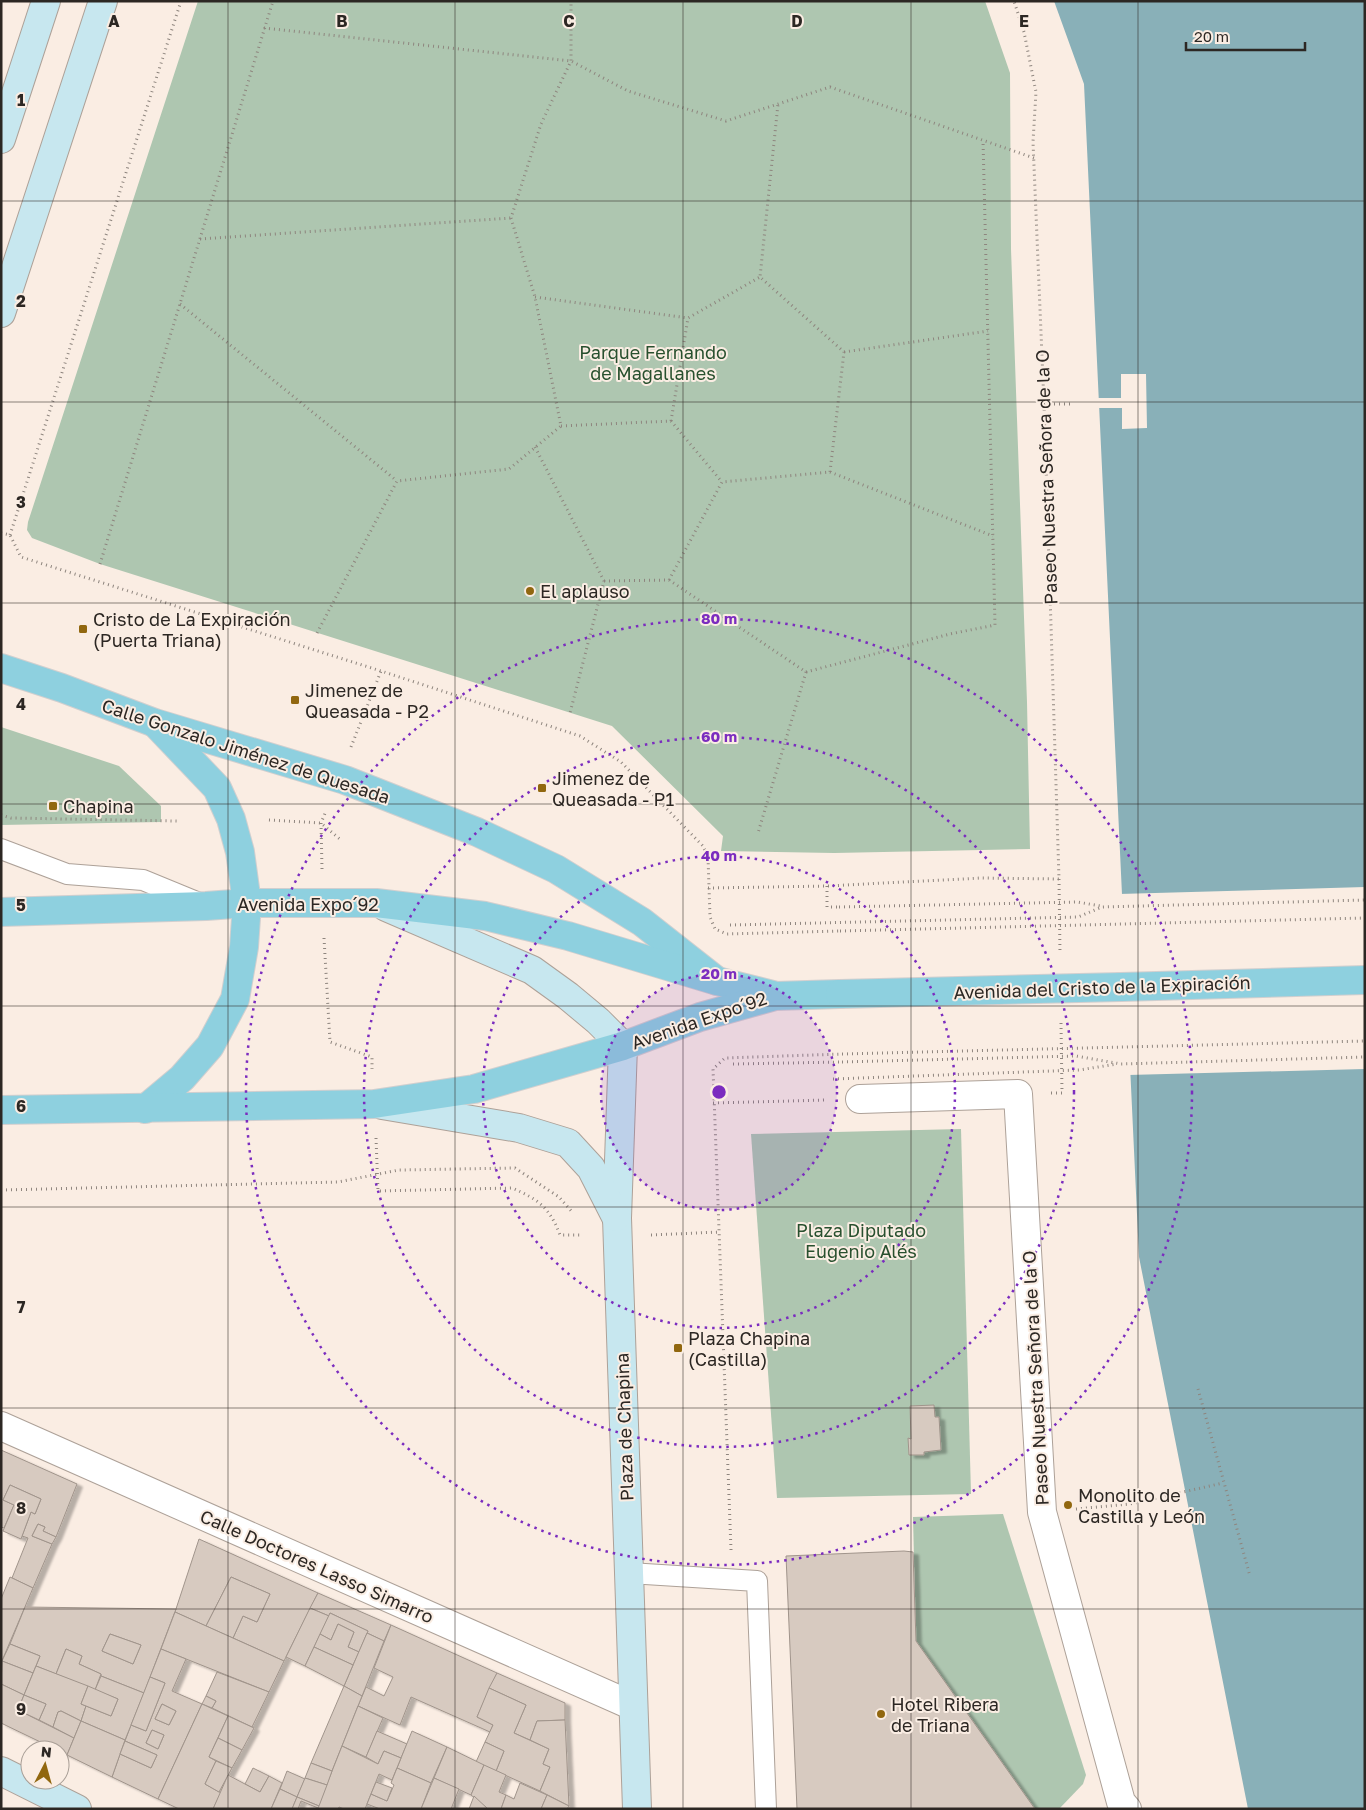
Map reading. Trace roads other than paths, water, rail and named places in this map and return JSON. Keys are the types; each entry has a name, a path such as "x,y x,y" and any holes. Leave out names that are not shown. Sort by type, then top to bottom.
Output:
{"main road":[{"path":"1,139 46,1"},
{"path":"1,313 103,1"},
{"name":"Calle Gonzalo Jiménez de Quesada","path":"1,668 62,688 155,723 345,780 486,836 556,869 642,922 717,981"},
{"path":"145,1109 182,1078 210,1046 236,999 244,947 247,903 240,852 231,819 216,788 155,723"},
{"name":"Avenida Expo´92","path":"1,912 247,903 376,903 485,916 568,936 717,981 775,996"},
{"path":"376,903 532,970 598,1021 623,1046"},
{"name":"Avenida del Cristo de la Expiración","path":"775,996 1365,980"},
{"name":"Avenida Expo´92","path":"1,1110 374,1104 474,1089 623,1046 700,1017 775,996"},
{"name":"Plaza de Chapina","path":"623,1046 617,1218 637,1809"},
{"path":"374,1104 519,1128 568,1143 591,1168 617,1218"},
{"path":"1,1771 76,1809"}],"street":[{"name":"Paseo Nuestra Señora de la O","path":"860,1099 1018,1094 1042,1512 1115,1802"},
{"name":"Calle Doctores Lasso Simarro","path":"1,1426 633,1706"}],"lane":[{"path":"1,849 67,874 143,880 206,906"},
{"path":"629,1572 757,1581 766,1809"}],"water":[{"path":"1054,1 1365,1 1365,1809 1248,1809 1139,1257 1084,84"}],"place":[{"name":"El aplauso","path":"530,591"},
{"name":"Cristo de La Expiración (Puerta Triana)","path":"83,629"},
{"name":"Jimenez de Queasada - P2","path":"295,700"},
{"name":"Jimenez de Queasada - P1","path":"542,788"},
{"name":"Chapina","path":"53,806"},
{"name":"Plaza Chapina (Castilla)","path":"678,1348"},
{"name":"Monolito de Castilla y León","path":"1068,1505"},
{"name":"Hotel Ribera de Triana","path":"881,1714"}],"park label":[{"name":"Parque Fernando de Magallanes","path":"653,362"},
{"name":"Plaza Diputado Eugenio Alés","path":"861,1240"}]}
